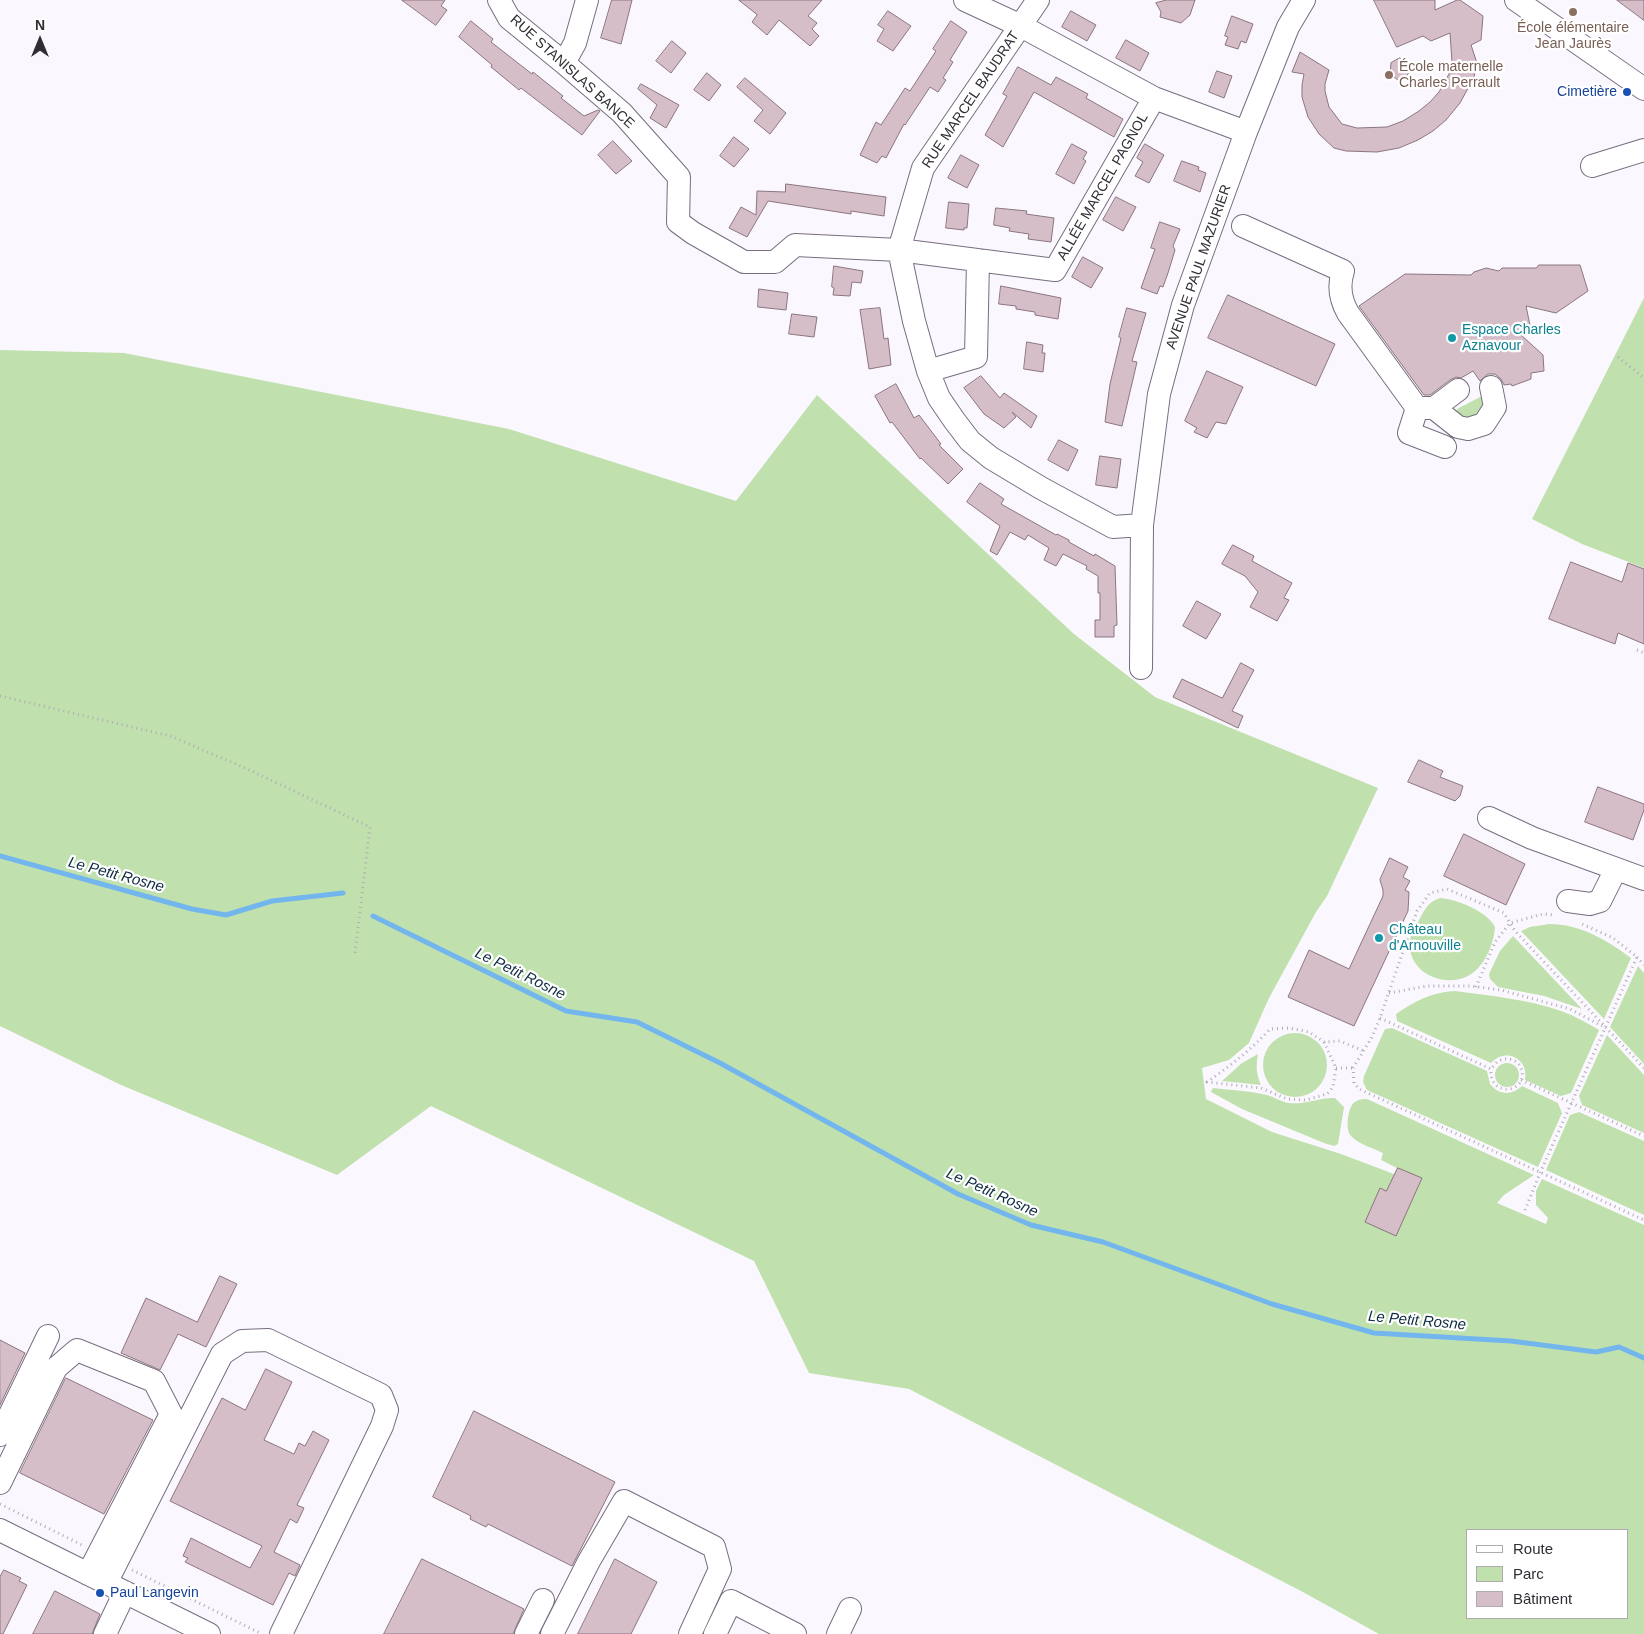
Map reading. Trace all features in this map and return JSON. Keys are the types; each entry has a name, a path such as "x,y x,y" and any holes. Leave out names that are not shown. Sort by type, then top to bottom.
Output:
{"street":[{"name":"RUE STANISLAS BANCE","path":"499,0 509,18 622,113 680,177 678,222 693,233 744,262 776,262 795,245 899,250"},
{"path":"564,63 575,43 588,0"},
{"path":"965,0 1021,26 1154,98 1246,132"},
{"name":"RUE MARCEL BAUDRAT","path":"1038,0 923,168 899,250 914,322 928,371 939,398 970,441 991,458 1113,527 1142,525"},
{"name":"AVENUE PAUL MAZURIER","path":"1141,668 1142,525 1159,394 1183,305 1246,132 1288,27 1304,0"},
{"path":"1516,0 1644,89"},
{"name":"ALLÉE MARCEL PAGNOL","path":"899,250 1055,270 1154,98"},
{"path":"1592,166 1644,150"},
{"path":"1243,226 1343,271 1340,280 1341,300 1348,313 1425,408 1458,427 1468,429 1484,424 1495,406 1491,387"},
{"path":"928,371 976,357 978,260"},
{"path":"1445,447 1409,433 1425,408 1458,390"},
{"path":"1489,818 1532,838 1644,879"},
{"path":"1566,912 1600,901 1616,869"},
{"path":"0,1435 48,1336"},
{"path":"107,1583 222,1354 242,1341 268,1340 381,1395 387,1410 382,1426 281,1634"},
{"path":"0,1483 56,1368 77,1350 154,1380 171,1414 107,1583 105,1634"},
{"path":"552,1634 589,1561 624,1501 714,1547 720,1569 690,1634"},
{"path":"0,1530 209,1634"},
{"path":"526,1634 543,1600"},
{"path":"715,1634 731,1601 795,1634"},
{"path":"838,1634 850,1608"}],"path":[{"path":"1618,357 1644,378"},
{"path":"1637,650 1644,653"},
{"path":"0,696 170,736 243,767 370,827 356,954"},
{"path":"1644,1068 1515,931 1504,913 1447,889 1430,893 1417,911 1380,1018 1364,1051 1353,1068 1354,1083 1359,1089 1644,1220"},
{"path":"1476,987 1495,942 1510,923 1543,914 1566,912 1613,938 1644,964"},
{"path":"1525,1210 1637,957"},
{"path":"1389,993 1427,986 1476,987 1501,990 1570,1009 1605,1027"},
{"path":"1380,1018 1491,1069"},
{"path":"1290,1028 1308,1032 1324,1042 1336,1068 1333,1087 1327,1094 1306,1100 1287,1099 1260,1088 1207,1082 1236,1062 1270,1029 1290,1028"},
{"path":"1324,1042 1340,1041 1364,1051"},
{"path":"1509,1058 1521,1066 1522,1080 1519,1086 1512,1090 1502,1089 1494,1084 1491,1077 1491,1069 1498,1061 1509,1058"},
{"path":"1336,1068 1353,1068"},
{"path":"1522,1080 1644,1136"}],"green space":[{"path":"1644,298 1644,568 1582,544 1532,519"},
{"path":"0,350 124,353 509,429 736,501 817,395 1074,634 1155,697 1378,788 1327,896 1316,912 1269,998 1249,1043 1229,1060 1202,1068 1206,1099 1272,1132 1341,1154 1394,1174 1397,1168 1381,1160 1383,1153 1366,1146 1349,1133 1348,1120 1352,1105 1358,1100 1367,1099 1534,1175 1504,1195 1497,1203 1546,1224 1548,1218 1536,1205 1536,1191 1542,1179 1644,1225 1644,1634 1379,1634 1301,1591 909,1389 809,1373 754,1261 431,1106 337,1175 121,1085 0,1026"},
{"path":"1484,395 1487,407 1477,421 1455,418 1457,409"},
{"path":"1440,898 1455,901 1479,911 1495,927 1493,941 1479,967 1468,976 1458,979 1447,980 1428,974 1414,961 1410,951 1410,940 1422,914 1429,904"},
{"path":"1549,924 1572,927 1593,934 1631,958 1604,1019 1521,931 1530,927"},
{"path":"1513,936 1582,1009 1544,996 1498,987 1490,979 1489,974 1500,951"},
{"path":"1638,966 1644,973 1644,1064 1610,1027"},
{"path":"1455,991 1509,998 1548,1007 1571,1015 1599,1030 1571,1093 1561,1096 1525,1080 1523,1066 1515,1057 1503,1056 1491,1063 1397,1021 1396,1014 1417,1001 1431,995"},
{"path":"1392,1028 1487,1071 1490,1084 1501,1092 1509,1093 1522,1086 1558,1103 1562,1113 1538,1167 1367,1090 1363,1082 1364,1076 1385,1029"},
{"path":"1295,1033 1313,1039 1321,1047 1327,1065 1321,1083 1313,1091 1295,1097 1277,1091 1269,1083 1263,1065 1269,1047 1277,1039"},
{"path":"1607,1035 1644,1075 1644,1133 1582,1105 1579,1096"},
{"path":"1258,1054 1257,1070 1261,1085 1222,1081 1242,1063"},
{"path":"1507,1063 1516,1066 1519,1075 1516,1084 1507,1087 1498,1084 1495,1075 1498,1066"},
{"path":"1213,1088 1261,1094 1289,1103 1335,1098 1344,1107 1338,1144 1334,1146 1324,1143 1242,1109 1211,1092"},
{"path":"1579,1112 1644,1141 1644,1215 1546,1170 1570,1115"}],"building":[{"path":"402,0 445,0 441,6 447,10 436,25"},
{"path":"612,0 632,0 621,44 601,38"},
{"path":"739,0 822,0 808,16 817,23 812,29 819,36 810,46 779,20 767,35 752,22 757,15"},
{"path":"1167,0 1195,0 1190,15 1181,23 1160,17 1161,12 1156,3"},
{"path":"1374,0 1435,0 1435,10 1460,0 1483,16 1481,40 1471,45 1477,63 1474,77 1460,103 1446,120 1433,131 1399,148 1377,152 1346,151 1334,148 1319,134 1308,117 1302,97 1304,74 1292,72 1300,52 1329,70 1325,91 1329,107 1342,124 1357,128 1387,127 1403,121 1419,111 1439,92 1449,74 1452,62 1450,33 1431,41 1423,36 1397,47"},
{"path":"1617,0 1644,0 1644,20"},
{"path":"888,11 911,26 893,51 877,41 884,29 878,25"},
{"path":"1071,11 1096,25 1087,41 1062,27"},
{"path":"1232,16 1253,24 1246,43 1241,41 1238,49 1225,45 1228,37 1225,36"},
{"path":"471,21 493,39 491,42 532,74 533,72 584,116 598,110 600,111 582,135 521,88 519,90 459,37"},
{"path":"951,21 967,32 950,60 953,62 943,78 946,80 938,92 930,87 904,124 886,158 882,156 877,163 860,155 876,122 881,125 905,88 910,91 936,51 933,49"},
{"path":"1126,40 1149,53 1140,71 1116,58"},
{"path":"672,41 686,53 671,73 656,61"},
{"path":"1400,58 1409,64 1408,75 1398,80 1390,74 1391,63"},
{"path":"1018,67 1051,85 1056,77 1088,94 1086,98 1123,119 1114,137 1034,92 1003,147 985,135 1007,96 1003,94"},
{"path":"1217,71 1232,76 1224,98 1209,92"},
{"path":"707,73 721,85 709,101 694,90"},
{"path":"745,78 786,113 770,134 754,121 763,110 737,87"},
{"path":"641,84 679,105 666,128 650,118 657,105 638,89"},
{"path":"734,137 749,149 734,167 720,156"},
{"path":"613,141 632,161 616,174 598,155"},
{"path":"1072,144 1087,152 1083,159 1086,161 1074,184 1056,174"},
{"path":"1145,144 1164,155 1149,183 1135,176 1143,162 1137,158"},
{"path":"961,155 979,165 967,188 948,178"},
{"path":"1182,161 1199,167 1198,170 1206,173 1200,192 1174,181"},
{"path":"786,184 886,197 884,216 851,211 851,214 768,201 747,237 729,228 741,207 756,215 757,191 785,192"},
{"path":"1116,197 1136,207 1123,231 1103,220"},
{"path":"949,202 969,204 967,228 964,228 964,230 946,228"},
{"path":"996,208 1027,211 1026,214 1054,218 1051,242 1028,239 1029,234 1009,231 1010,228 994,225"},
{"path":"1160,222 1180,229 1173,246 1175,250 1168,273 1163,287 1160,286 1157,294 1141,288 1155,249 1151,248"},
{"path":"1083,257 1103,268 1091,288 1072,277"},
{"name":"Espace Charles Aznavour","path":"1539,265 1580,265 1588,291 1556,313 1526,306 1531,330 1520,334 1543,355 1544,371 1531,373 1531,379 1512,386 1511,384 1504,385 1495,374 1488,374 1480,381 1473,371 1461,378 1456,377 1450,380 1430,395 1424,395 1359,306 1405,274 1471,275 1486,268 1499,271 1502,268 1536,268"},
{"path":"834,266 863,271 861,283 852,282 850,296 833,295"},
{"path":"1001,286 1061,298 1058,319 1035,315 1035,312 1016,309 1016,306 999,304"},
{"path":"759,289 788,293 786,310 758,307"},
{"path":"1228,295 1335,344 1316,386 1208,338"},
{"path":"880,308 884,339 888,338 891,365 869,369 860,310"},
{"path":"1127,308 1146,313 1132,361 1137,362 1122,426 1105,422 1110,384 1121,338 1119,337"},
{"path":"792,314 817,317 814,337 789,334"},
{"path":"1027,342 1043,345 1042,353 1045,353 1043,372 1024,369"},
{"path":"1207,371 1243,387 1226,424 1216,422 1207,438 1194,432 1197,428 1185,421"},
{"path":"981,376 1000,398 1004,393 1037,416 1031,428 1012,412 1016,417 1004,428 984,414 964,388"},
{"path":"896,384 914,418 919,415 941,444 939,445 963,469 948,484 920,459 892,422 890,423 875,396"},
{"path":"1059,440 1078,450 1068,471 1048,460"},
{"path":"1100,456 1121,459 1117,488 1096,485"},
{"path":"980,483 1004,499 1001,504 1115,566 1117,625 1114,626 1114,637 1095,637 1095,620 1100,620 1100,593 1098,593 1098,576 1086,569 1087,566 1063,554 1056,566 1044,560 1049,548 1028,535 1025,540 1010,532 997,555 990,551 1000,526 967,502"},
{"path":"1233,545 1254,556 1252,561 1292,583 1284,598 1289,600 1277,621 1250,607 1258,592 1245,576 1222,564"},
{"path":"1571,562 1622,582 1628,563 1644,569 1644,644 1618,633 1615,644 1549,619"},
{"path":"1197,601 1221,614 1206,639 1183,626"},
{"path":"1241,663 1254,670 1232,711 1243,716 1238,728 1173,697 1182,679 1222,698"},
{"path":"1419,760 1443,771 1440,777 1463,786 1460,796 1455,801 1408,782"},
{"path":"1598,787 1644,804 1644,810 1633,840 1585,822"},
{"path":"1464,834 1525,864 1506,905 1444,876"},
{"name":"Château d'Arnouville","path":"1390,858 1408,867 1403,877 1410,881 1405,890 1409,892 1408,911 1354,1026 1288,997 1309,950 1349,969 1383,896 1380,880"},
{"path":"1398,1168 1422,1178 1396,1236 1365,1222 1380,1188 1386,1191"},
{"path":"220,1276 237,1284 206,1347 178,1334 160,1370 121,1353 146,1298 197,1322"},
{"path":"0,1340 25,1353 0,1405"},
{"path":"266,1369 292,1382 264,1440 294,1454 299,1443 305,1446 313,1431 329,1440 297,1505 304,1508 297,1523 290,1519 274,1552 300,1565 295,1576 289,1573 273,1605 185,1562 188,1558 183,1556 191,1538 250,1568 262,1546 170,1501 222,1398 245,1410"},
{"path":"66,1378 153,1420 104,1514 20,1473"},
{"path":"474,1411 615,1482 572,1566 488,1524 486,1527 470,1519 471,1516 433,1497"},
{"path":"422,1559 524,1609 513,1634 384,1634"},
{"path":"615,1559 657,1582 631,1634 578,1634"},
{"path":"4,1570 21,1578 19,1581 27,1585 3,1634 0,1634 0,1577"},
{"path":"55,1591 100,1614 92,1634 33,1634"}],"waterway":[{"name":"Le Petit Rosne","path":"0,856 192,909 226,915 272,901 343,893"},
{"name":"Le Petit Rosne","path":"373,916 566,1011 637,1022 720,1063 958,1194 1031,1225 1103,1242 1272,1304 1374,1333 1511,1341 1596,1352 1619,1347 1644,1358"}],"place":[{"name":"École élémentaire Jean Jaurès","path":"1573,12"},
{"name":"École maternelle Charles Perrault","path":"1389,75"},
{"name":"Cimetière","path":"1627,92"},
{"name":"Espace Charles Aznavour","path":"1452,338"},
{"name":"Château d'Arnouville","path":"1379,938"},
{"name":"Paul Langevin","path":"100,1593"}]}
